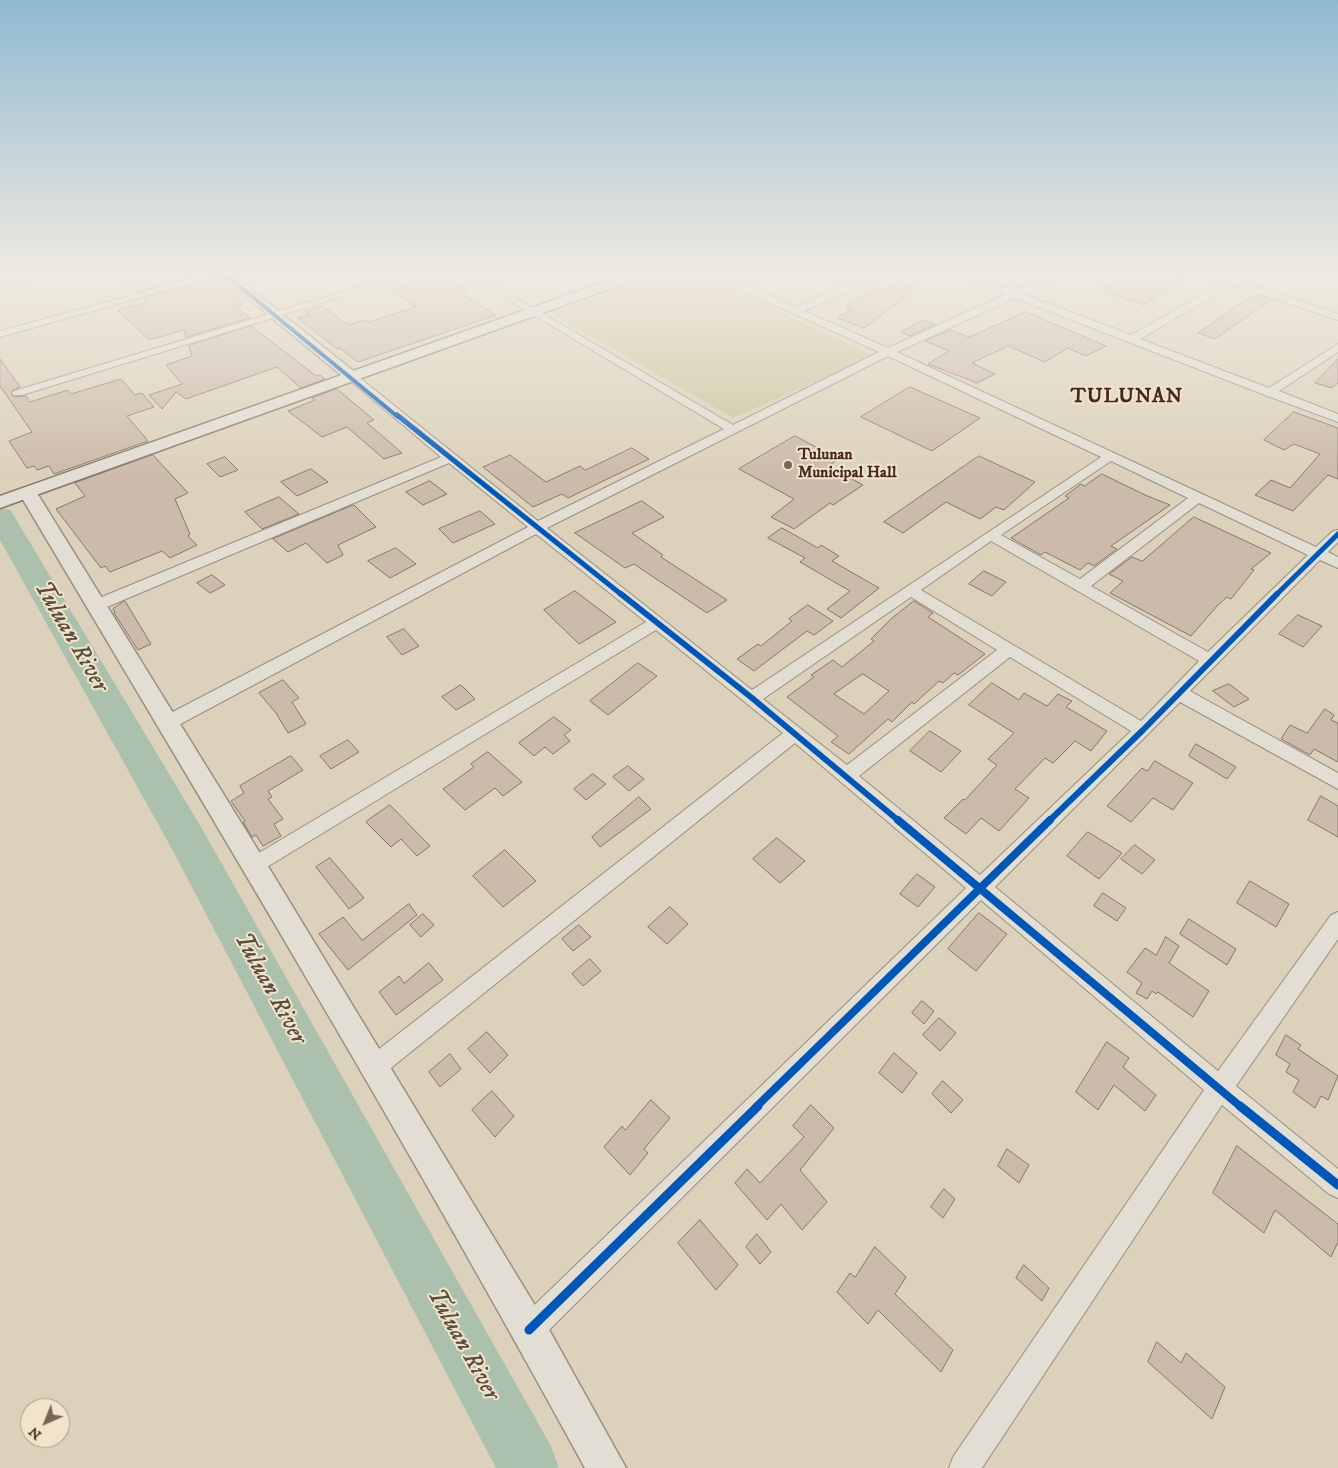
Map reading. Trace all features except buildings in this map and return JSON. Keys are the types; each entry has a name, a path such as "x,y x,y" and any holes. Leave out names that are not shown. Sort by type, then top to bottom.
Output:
{"main road":[{"path":"15,497 442,344"}],"street":[{"path":"18,393 179,344"},
{"path":"311,344 536,528 752,698 1220,1090 1338,1185"},
{"path":"588,344 734,430"},
{"path":"869,344 1338,563"},
{"path":"167,723 536,528 906,344"},
{"path":"1143,344 1338,418"},
{"path":"1269,393 1338,347"},
{"path":"752,698 1109,457"},
{"path":"97,605 449,458"},
{"path":"15,497 97,605 529,1330 606,1468"},
{"path":"1081,586 1197,498"},
{"path":"529,1330 1143,730 1210,660 1338,534"},
{"path":"991,535 1210,660"},
{"path":"912,591 1143,730"},
{"path":"254,866 655,623"},
{"path":"846,776 1008,650"},
{"path":"1179,693 1338,782"},
{"path":"373,1068 794,734"},
{"path":"964,1468 1185,1137 1338,922"}],"shaded area":[{"path":"604,344 847,344 874,356 733,418"}],"waterway":[{"name":"Tuluan River","path":"0,516 187,839 529,1468"}],"cycle path":[{"path":"309,344 449,458 752,698 1220,1090 1338,1185"},
{"path":"529,1330 1143,730 1210,660 1338,534"}],"place":[{"name":"Tulunan Municipal Hall","path":"788,465"}],"district":[{"name":"TULUNAN","path":"1127,398"}]}
